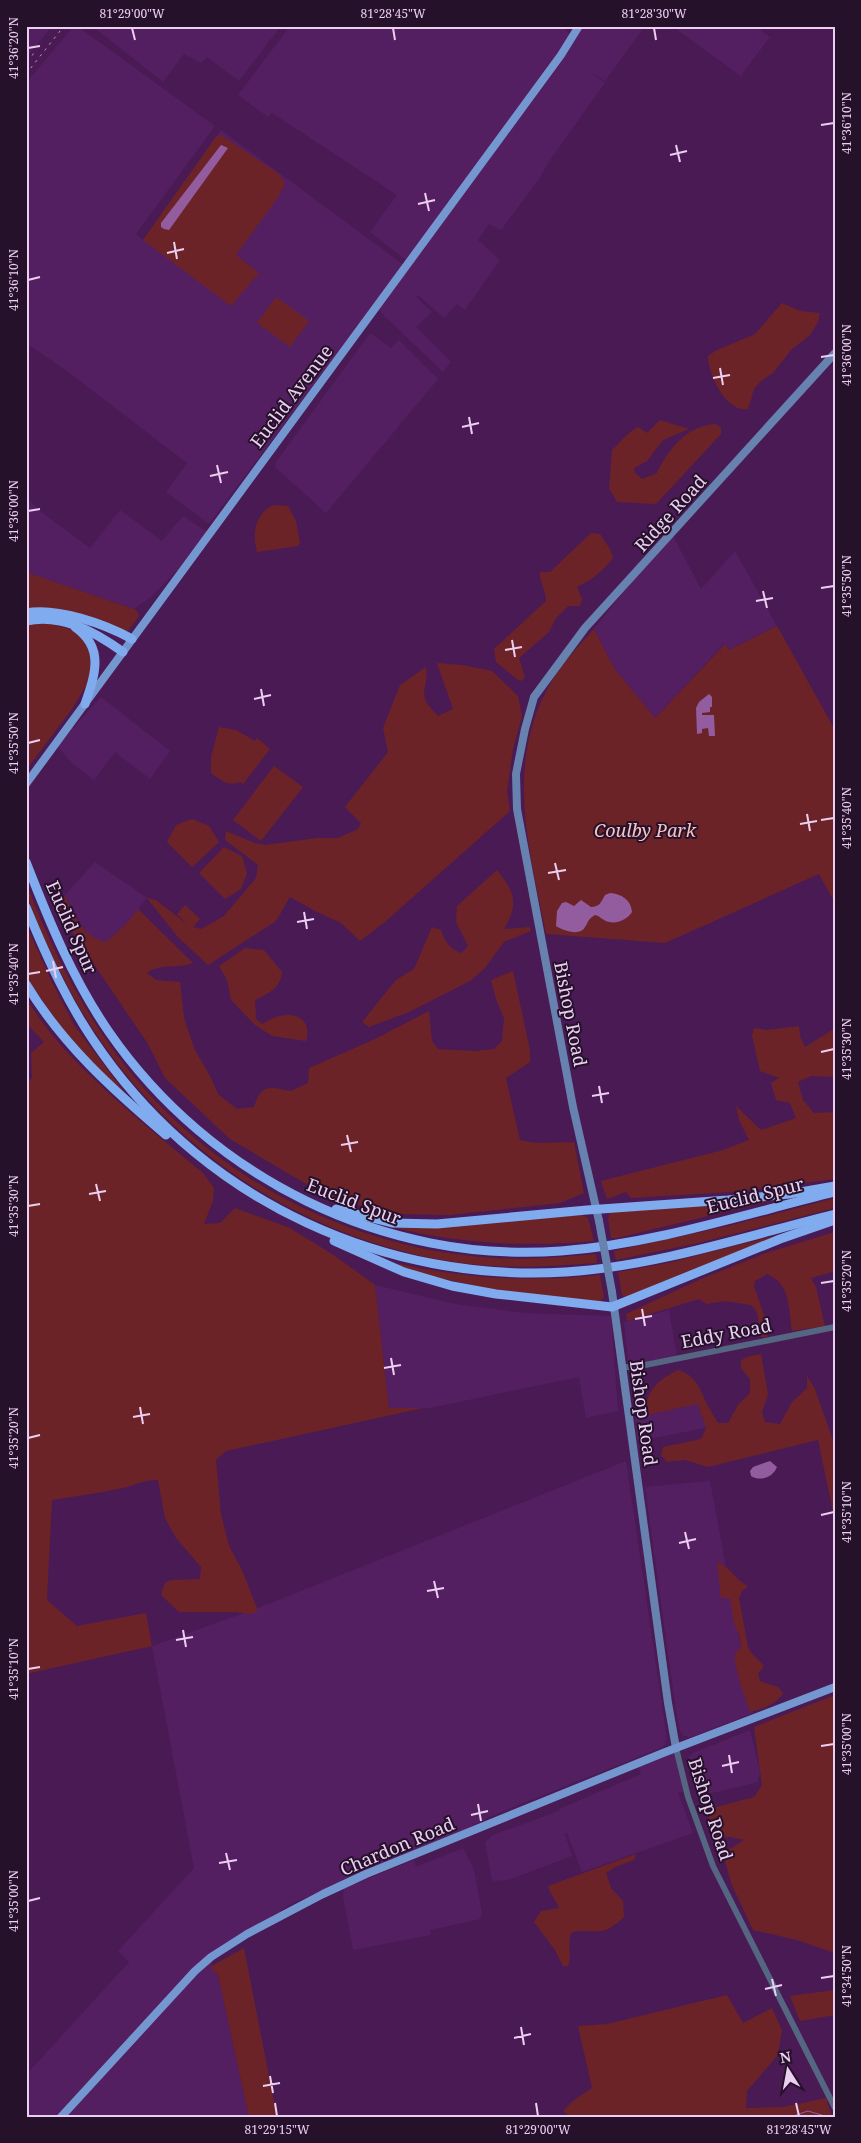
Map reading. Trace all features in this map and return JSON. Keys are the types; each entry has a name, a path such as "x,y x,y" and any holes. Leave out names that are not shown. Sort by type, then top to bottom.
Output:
{"highway":[{"path":"26,613 44,611 61,614 109,629 132,639"},
{"path":"26,621 47,619 71,624 95,632 123,652"},
{"path":"71,624 87,638 95,658 93,679 84,704"},
{"name":"Euclid Spur","path":"26,862 57,938 79,984 108,1031 130,1061 166,1102 206,1138 250,1170 296,1197 345,1219 415,1240 485,1250 540,1252 593,1248 636,1240 835,1192"},
{"name":"Euclid Spur","path":"26,907 58,979 98,1048 150,1111 201,1159 246,1190 292,1217 342,1239 410,1260 480,1271 533,1273 588,1270 641,1262 835,1214"},
{"path":"26,984 54,1025 85,1062 174,1142 201,1159"},
{"path":"296,1197 361,1217 414,1225 776,1195 835,1186"},
{"path":"292,1217 351,1250 404,1272 431,1280 496,1294 615,1307 780,1239 835,1220"}],"main road":[{"name":"Euclid Avenue","path":"26,784 561,55 579,26"},
{"name":"Ridge Road","path":"534,697 586,628 835,353"},
{"name":"Bishop Road","path":"534,697 516,774 517,809 573,1107 599,1221 615,1307 668,1702 676,1748"},
{"name":"Chardon Road","path":"61,2117 195,1971 211,1957 248,1934 324,1894 368,1874 676,1748 835,1687"}],"street":[{"name":"Eddy Road","path":"623,1367 635,1367 835,1327"},
{"name":"Bishop Road","path":"676,1748 688,1797 713,1866 835,2108"}],"shaded area":[{"path":"26,26 52,26 26,58"},
{"path":"74,26 77,26 215,126 136,234 143,240 221,130 404,265 209,524 166,492 187,463 67,371 26,343 26,83"},
{"path":"92,26 281,26 239,81 207,57 201,63 184,54 163,82"},
{"path":"290,26 561,26 571,35 407,261 370,232 397,195 272,113 268,117 238,95"},
{"path":"581,26 645,26 605,81 592,73 605,83 550,160 537,182 501,230 489,224 478,240 500,260 465,310 457,304 444,318 418,295 416,297 432,312 416,327 451,362 443,372 377,309"},
{"path":"672,26 755,26 770,37 742,74 742,77"},
{"path":"221,145 228,148 169,230 161,227 161,223"},
{"path":"370,333 391,348 399,340 438,379 326,513 275,467 276,462"},
{"path":"26,496 37,509 90,548 120,510 162,541 183,516 207,532 186,561 152,596 134,609 26,572"},
{"path":"673,536 701,589 735,551 777,626 728,650 724,644 655,718 614,668 594,629 639,573"},
{"path":"709,694 712,697 712,707 710,707 710,712 702,713 702,715 714,715 715,736 709,736 708,728 702,729 702,733 697,734 696,708 699,702"},
{"path":"101,697 170,751 150,779 115,752 94,780 73,764 57,746"},
{"path":"95,862 147,898 126,924 106,942 93,939 84,929 65,896 63,897"},
{"path":"610,893 622,896 628,901 632,912 630,915 617,922 609,922 595,915 583,930 579,932 566,931 556,926 557,911 562,903 566,902 574,906 581,900 594,907 600,904 605,895"},
{"path":"375,1285 455,1304 524,1313 611,1316 618,1411 586,1418 579,1377 430,1408 389,1409"},
{"path":"669,1310 677,1357 638,1365 631,1364 628,1360 624,1322"},
{"path":"698,1404 706,1428 637,1441 635,1417"},
{"path":"626,1461 667,1739 663,1747 491,1816 464,1830 293,1903 210,1954 213,1969 218,1975 249,2117 26,2117 26,2075 129,1962 118,1951 194,1868 152,1646 261,1607"},
{"path":"770,1461 777,1467 770,1476 759,1479 751,1476 750,1471 753,1467"},
{"path":"710,1481 753,1713 691,1737 684,1736 681,1733 677,1718 645,1487"},
{"path":"750,1730 760,1771 758,1782 713,1793 697,1789 688,1757 693,1753"},
{"path":"676,1751 685,1791 678,1793 693,1833 582,1872 567,1833 565,1834 572,1856 508,1880 492,1881 485,1842 493,1835 559,1811 559,1809 641,1774 638,1766"},
{"path":"463,1848 474,1870 482,1913 480,1919 430,1930 431,1935 353,1950 343,1896 344,1888 414,1860 416,1867"}],"green space":[{"path":"221,135 279,174 285,183 279,196 236,255 259,273 231,306 143,240 215,138"},
{"path":"276,297 309,321 290,347 257,323"},
{"path":"782,303 800,311 820,313 818,322 810,335 791,350 773,373 761,381 754,389 748,409 740,409 732,405 720,391 711,372 708,356 715,351 755,334"},
{"path":"660,420 689,429 663,440 647,461 634,468 635,473 642,479 657,473 673,447 688,434 706,425 716,424 721,428 721,434 656,504 617,502 609,488 612,450 634,429 638,427 647,433"},
{"path":"274,505 288,506 296,521 300,543 298,546 257,552 256,524 263,513"},
{"path":"591,533 600,534 610,549 613,558 597,575 577,587 582,599 580,606 568,606 556,618 549,632 519,658 525,677 521,681 518,680 496,662 494,649 546,601 540,572 550,572"},
{"path":"26,572 134,609 138,612 139,616 128,631 26,610"},
{"path":"49,623 76,631 85,640 91,657 92,676 72,709 26,770 26,624"},
{"name":"Coulby Park","path":"777,626 835,730 835,903 819,874 665,943 546,934 528,837 524,805 524,773 528,741 538,710 553,679 562,666 594,629 614,668 655,718 725,644 729,650"},
{"path":"437,663 462,665 492,671 518,696 522,716 513,749 507,791 510,811 386,921 360,941 341,923 290,897 276,921 208,965 177,936 147,898 156,900 188,925 177,914 185,905 200,919 193,927 201,929 224,916 256,878 258,865 225,840 226,831 265,845 317,838 338,838 358,829 361,823 345,807 388,752 383,728 400,685 426,667 424,697 426,702 438,716 453,709"},
{"path":"219,727 236,730 255,741 257,738 270,749 243,784 240,782 232,784 225,782 211,773 211,757"},
{"path":"274,766 303,787 261,841 233,820"},
{"path":"192,819 209,826 219,842 192,867 167,842 176,825"},
{"path":"224,847 242,856 247,873 241,889 225,899 199,873"},
{"path":"497,870 508,885 513,898 512,912 504,929 530,927 531,931 504,942 485,968 470,981 409,1012 369,1027 362,1022 396,980 414,969 432,927 441,930 444,938 453,949 461,953 468,946 456,922 457,906"},
{"path":"26,882 49,939 77,994 110,1045 148,1093 183,1128 221,1159 262,1186 305,1209 351,1228 397,1242 445,1253 507,1259 596,1254 597,1263 485,1266 407,1252 348,1234 291,1209 239,1177 190,1140 146,1097 107,1049 73,996 52,956 37,923 27,893"},
{"path":"65,896 81,925 91,936 106,942 126,924 138,909 193,963 158,968 147,973 156,980 180,982 184,1018 194,1048 218,1094 237,1109 254,1107 260,1094 267,1088 291,1091 308,1083 309,1068 375,1039 429,1011 432,1041 438,1049 476,1051 494,1049 502,1041 504,1018 491,980 513,971 530,1050 530,1062 506,1078 520,1140 536,1143 574,1142 584,1193 560,1203 450,1215 397,1214 330,1198 230,1139 165,1078 148,1044 60,914 58,900"},
{"path":"26,925 74,1025 125,1093 66,1034 26,977"},
{"path":"245,948 264,950 282,972 279,983 269,993 255,1000 256,1019 262,1024 280,1016 292,1015 298,1017 305,1023 307,1028 306,1041 272,1036 255,1025 231,1000 227,980 219,966"},
{"path":"26,998 62,1047 84,1070 107,1092 203,1173 214,1188 213,1201 204,1224 220,1223 235,1208 290,1228 335,1256 375,1285 389,1408 423,1408 226,1451 216,1460 221,1514 229,1546 242,1570 258,1611 250,1614 235,1612 179,1612 161,1595 165,1583 171,1580 200,1579 201,1567 176,1538 165,1518 158,1480 145,1481 114,1490 52,1500 47,1600 77,1626 146,1613 152,1646 26,1674 26,1084 32,1078 31,1053 44,1042 26,1023"},
{"path":"799,1026 800,1036 805,1047 834,1029 835,1031 835,1077 811,1076 798,1082 803,1100 814,1113 835,1112 835,1179 731,1192 631,1198 626,1192 607,1199 601,1181 723,1150 749,1140 739,1120 736,1106 761,1130 796,1118 790,1103 776,1100 771,1083 779,1078 760,1071 752,1035 754,1028 767,1030"},
{"path":"835,1198 835,1208 698,1243 616,1260 614,1251 732,1225"},
{"path":"778,1199 611,1238 608,1219 610,1212"},
{"path":"582,1215 588,1218 594,1241 542,1244 492,1243 417,1233 392,1227"},
{"path":"835,1232 835,1271 811,1278 816,1287 825,1326 792,1331 789,1306 784,1290 775,1278 767,1274 755,1281 754,1286 768,1327 767,1337 761,1337 757,1312 751,1305 725,1301 706,1304 699,1299 627,1321 626,1314 701,1279 766,1253"},
{"path":"778,1235 625,1297 622,1295 618,1272 668,1263"},
{"path":"397,1265 450,1273 500,1278 524,1279 600,1275 604,1297 600,1302 495,1290 408,1271"},
{"path":"761,1354 768,1394 762,1412 765,1422 780,1424 792,1402 807,1388 807,1376 815,1389 835,1446 835,1521 818,1440 708,1467 685,1460 667,1462 661,1455 663,1447 701,1439 706,1428 698,1404 642,1416 650,1393 658,1383 678,1370 689,1375 696,1382 718,1423 728,1423 738,1405 750,1393 750,1379 741,1368 741,1360"},
{"path":"717,1562 748,1586 742,1591 739,1598 748,1647 764,1666 758,1674 760,1681 778,1687 783,1693 769,1706 750,1712 740,1682 735,1657 741,1647 739,1634 734,1624 730,1598 721,1598"},
{"path":"835,1695 835,1953 797,1940 753,1930 731,1883 723,1853 744,1840 716,1837 709,1820 709,1809 754,1797 762,1785 754,1727"},
{"path":"636,1854 634,1860 615,1867 606,1873 611,1888 623,1901 624,1917 610,1928 604,1930 572,1932 570,1936 568,1966 563,1966 555,1950 534,1922 541,1911 559,1908 548,1886"},
{"path":"244,1948 277,2117 249,2117 218,1975 210,1967"},
{"path":"835,1990 835,2015 800,2021 790,1996"},
{"path":"727,1995 743,2023 772,2008 782,2030 778,2055 747,2091 746,2108 784,2107 826,2098 832,2117 570,2117 563,2111 574,2100 592,2088 578,2026 607,2024"}],"waterway":[{"path":"790,2117 808,2111 828,2117"}],"railway":[{"path":"26,74 64,26"},
{"path":"26,60 36,52"}]}
